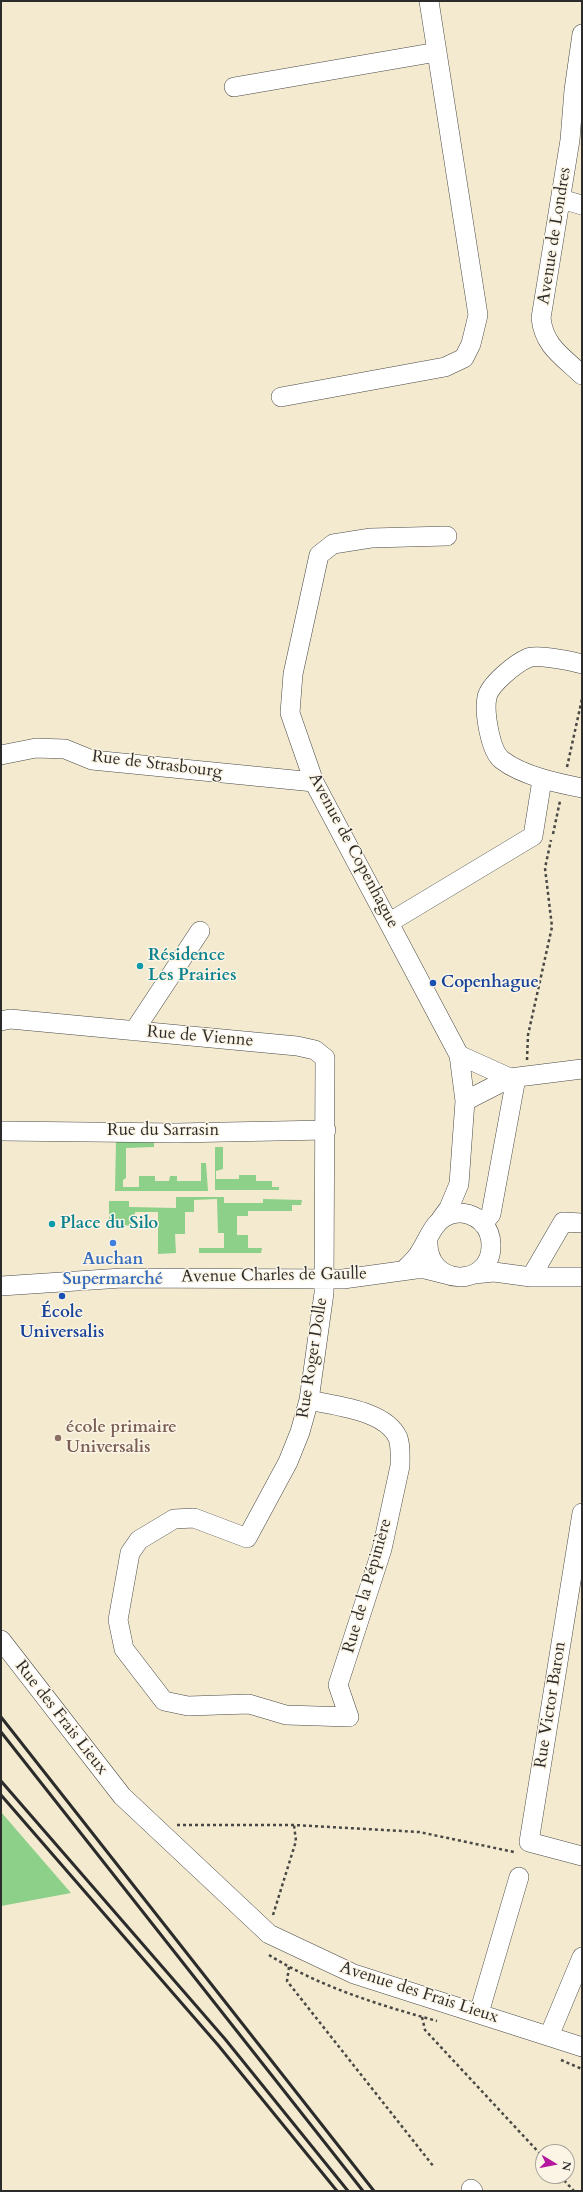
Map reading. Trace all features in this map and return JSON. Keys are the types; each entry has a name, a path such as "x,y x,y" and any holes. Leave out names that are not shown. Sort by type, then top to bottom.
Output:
{"street":[{"path":"281,398 445,367 464,358 471,344 478,315 430,1"},
{"name":"Avenue de Londres","path":"581,44 570,140 541,318 543,332 550,346 582,375"},
{"path":"234,88 437,52"},
{"path":"561,199 582,205"},
{"name":"Avenue de Copenhague","path":"447,536 371,538 333,544 319,555 293,674 290,713 314,782 390,922 459,1055"},
{"path":"582,664 566,660 529,657 505,672 487,697 488,736 501,760 542,780 582,788"},
{"name":"Rue de Strasbourg","path":"1,755 36,748 65,749 92,760 314,782"},
{"path":"390,922 533,836 542,780"},
{"path":"134,1031 200,931"},
{"name":"Rue de Vienne","path":"1,1021 10,1019 297,1046 315,1050 325,1058 326,1130"},
{"path":"403,1271 418,1255 428,1239 431,1230 449,1208 459,1184 465,1102 459,1055 517,1077"},
{"path":"465,1102 517,1077 582,1069"},
{"path":"474,1274 486,1264 490,1256 484,1227 491,1214 517,1077"},
{"name":"Rue du Sarrasin","path":"1,1131 176,1132 326,1130"},
{"name":"Rue Roger Dolle","path":"304,1715 286,1715 249,1704 188,1706 164,1701 124,1649 118,1620 130,1553 139,1540 174,1519 184,1517 194,1518 247,1538 288,1462 300,1432 309,1400 324,1278 326,1130"},
{"path":"459,1184 465,1201 484,1227 499,1259 523,1276"},
{"path":"441,1219 452,1214 461,1213 484,1227"},
{"path":"523,1276 563,1222 582,1223"},
{"path":"428,1239 430,1258 435,1266 449,1275 461,1278 474,1274 494,1272 523,1276 582,1278"},
{"name":"Avenue Charles de Gaulle","path":"1,1286 122,1278 343,1279 425,1268 449,1275"},
{"name":"Rue de la Pépinière","path":"304,1715 348,1717 338,1685 382,1549 400,1466 398,1437 387,1424 374,1415 309,1400"},
{"name":"Rue Victor Baron","path":"582,1513 529,1842 582,1856"},
{"name":"Rue des Frais Lieux","path":"1,1640 122,1796"},
{"name":"Avenue des Frais Lieux","path":"122,1796 269,1934 354,1974 582,2047"},
{"path":"479,2013 519,1877"},
{"path":"549,2036 582,1958"}],"path":[{"path":"517,1077 552,927 545,868 582,699"},
{"path":"188,1825 294,1825 418,1832 522,1854"},
{"path":"265,1930 272,1919 296,1841 294,1825"},
{"path":"289,1968 286,1981 434,2167"},
{"path":"422,2017 426,2030 535,2148"}],"green space":[{"path":"116,1142 154,1142 154,1147 126,1148 126,1178 123,1180 123,1187 139,1187 139,1176 155,1176 155,1181 169,1181 170,1176 177,1176 177,1181 201,1181 201,1163 206,1163 208,1191 115,1191"},
{"path":"215,1147 223,1147 223,1169 216,1171 216,1179 239,1179 239,1175 256,1175 256,1181 272,1181 272,1187 279,1187 279,1190 215,1190"},
{"path":"176,1197 224,1197 224,1203 263,1203 263,1199 302,1200 301,1205 292,1205 292,1211 248,1211 248,1216 237,1216 237,1235 248,1235 248,1248 262,1248 261,1253 199,1253 199,1248 224,1248 224,1233 218,1233 217,1199 194,1200 194,1212 185,1212 185,1234 175,1234 176,1253 158,1254 158,1212 135,1212 135,1221 132,1221 132,1226 122,1225 122,1221 109,1221 109,1201 129,1201 129,1207 176,1208"},
{"path":"1,1812 71,1893 1,1906"}],"railway":[{"path":"1,1717 374,2191"},
{"path":"1,1732 363,2191"},
{"path":"1,1781 225,2039 348,2191"},
{"path":"1,1795 218,2045 337,2191"}],"place":[{"name":"Résidence Les Prairies","path":"140,966"},
{"name":"Copenhague","path":"433,983"},
{"name":"Place du Silo","path":"52,1224"},
{"name":"Auchan Supermarché","path":"113,1243"},
{"name":"École Universalis","path":"62,1296"},
{"name":"école primaire Universalis","path":"58,1438"}]}
